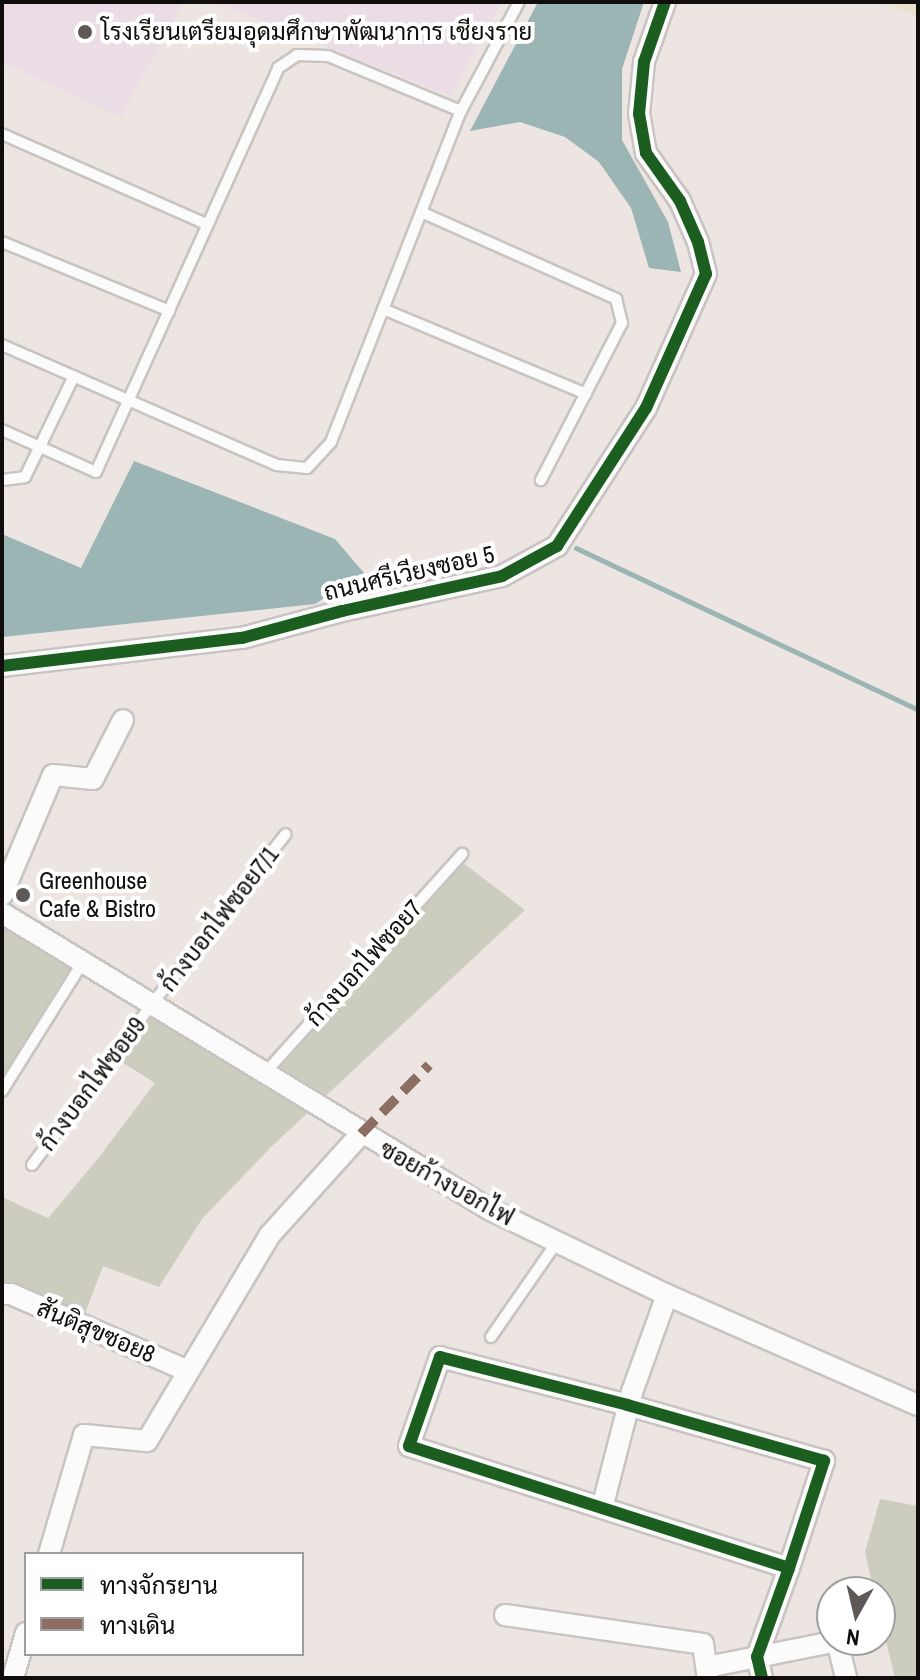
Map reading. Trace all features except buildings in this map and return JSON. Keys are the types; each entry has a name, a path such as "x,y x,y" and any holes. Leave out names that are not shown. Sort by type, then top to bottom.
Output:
{"street":[{"name":"ถนนศรีเวียงซอย 5","path":"2,666 242,638 342,611 502,576 557,546 646,408 706,274 698,242 680,201 646,153 639,114 644,62 665,2"},
{"path":"2,895 53,775 93,779 123,720"},
{"name":"ซอยก้างบอกไฟ","path":"2,913 489,1209 667,1295 918,1405"},
{"path":"50,1552 84,1435 147,1441 269,1236 361,1134"},
{"name":"สันติสุขซอย8","path":"2,1294 11,1294 188,1371"},
{"path":"602,1508 628,1405 667,1295"},
{"path":"762,1678 757,1657 789,1568 824,1461 628,1405 440,1357 409,1446 789,1568"},
{"path":"505,1615 703,1644 708,1673 757,1657 837,1641 846,1678"},
{"path":"13,1678 24,1640"}],"lane":[{"path":"2,345 277,465 307,468 331,442 461,111 519,2"},
{"path":"2,430 96,472 278,68 297,55 328,56 461,111"},
{"path":"2,134 208,225"},
{"path":"421,212 616,299 622,323 541,480"},
{"path":"2,242 169,311"},
{"path":"383,309 586,394"},
{"path":"2,480 25,477 74,376"},
{"name":"ก้างบอกไฟซอย7/1","path":"152,1004 286,834"},
{"name":"ก้างบอกไฟซอย7","path":"265,1073 462,854"},
{"path":"2,1091 83,962"},
{"name":"ก้างบอกไฟซอย9","path":"32,1165 152,1004"},
{"path":"491,1337 557,1242"}],"shaded area":[{"name":"โรงเรียนเตรียมอุดมศึกษาพัฒนาการ เชียงราย","path":"2,2 184,2 120,117 2,62"},
{"name":"โรงเรียนเตรียมอุดมศึกษาพัฒนาการ เชียงราย","path":"215,2 501,2 451,96"},
{"path":"458,859 525,910 271,1147 202,1219 159,1287 103,1266 81,1324 2,1292 2,1197 48,1218 96,1161 155,1083 112,1056 152,1004 265,1072"},
{"path":"2,914 83,962 2,1100"},
{"path":"880,1499 918,1506 918,1678 895,1678 890,1656 896,1656 896,1576 870,1576 865,1552"}],"sand":[{"path":"880,2 918,2 918,16"}],"water":[{"path":"538,2 644,2 622,69 622,140 668,222 681,272 649,268 631,208 599,162 565,137 520,122 470,131"},
{"path":"134,461 335,539 364,573 315,604 2,637 2,534 81,568"}],"waterway":[{"path":"576,548 918,710"}],"marked path":[{"path":"361,1134 429,1065"}],"cycle path":[{"path":"2,666 242,638 342,611 502,576 557,546 646,408 706,274 698,242 680,201 646,153 639,114 644,62 665,2"},
{"path":"762,1678 757,1657 789,1568 824,1461 628,1405 440,1357 409,1446 789,1568"}],"place":[{"name":"โรงเรียนเตรียมอุดมศึกษาพัฒนาการ เชียงราย","path":"85,32"},
{"name":"Greenhouse Cafe & Bistro","path":"23,895"}]}
